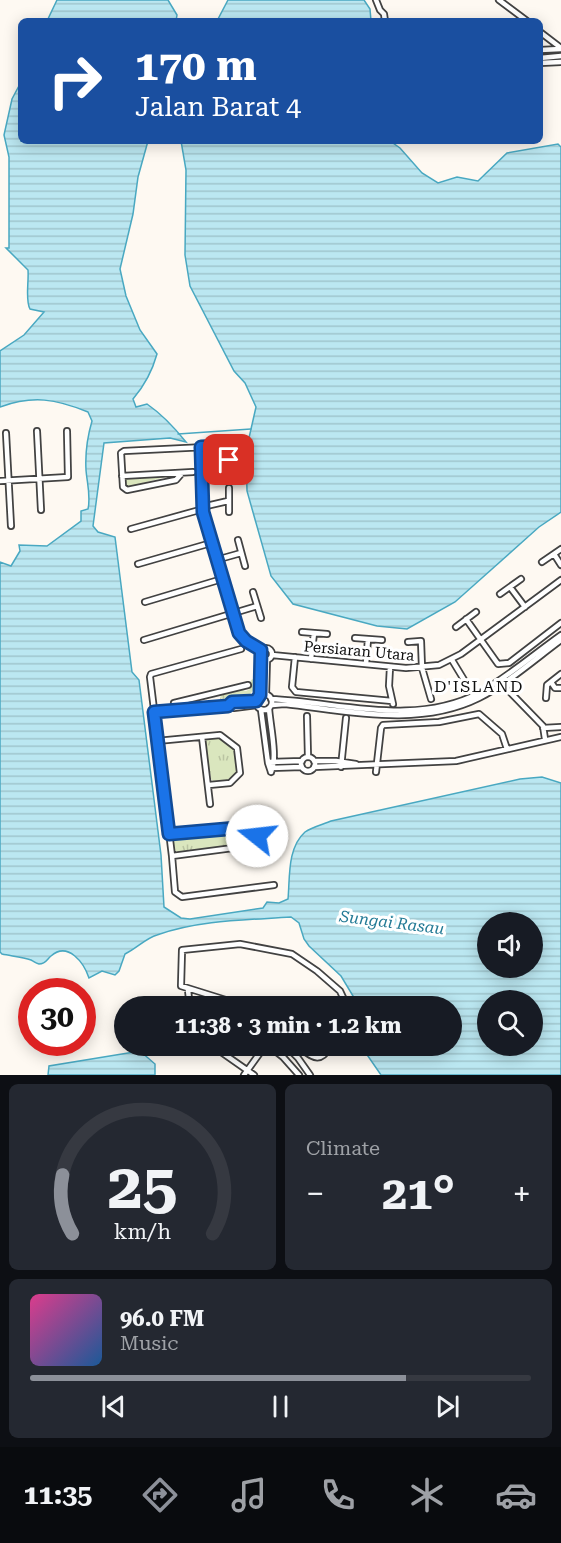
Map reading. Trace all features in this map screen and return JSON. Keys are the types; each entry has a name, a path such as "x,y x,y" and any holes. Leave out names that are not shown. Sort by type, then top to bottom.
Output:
{"street":[{"path":"375,0 385,18"},
{"path":"499,0 523,18"},
{"path":"543,34 561,49"},
{"path":"543,50 561,49"},
{"path":"543,58 561,57"},
{"path":"543,63 561,62"},
{"path":"37,431 40,510"},
{"path":"0,481 69,476 67,431"},
{"path":"6,433 11,526"},
{"path":"182,473 176,480 129,490 123,487 122,451 226,446 229,460"},
{"path":"201,447 203,508 216,560 241,636 250,645 261,650 265,658 260,673 263,695 258,705 271,765"},
{"path":"122,476 193,472"},
{"path":"228,488 229,512"},
{"path":"131,529 228,501"},
{"path":"238,540 245,566"},
{"path":"138,564 211,543"},
{"path":"542,562 561,549"},
{"path":"216,560 241,553"},
{"path":"554,555 561,565"},
{"path":"144,602 222,579"},
{"path":"500,594 520,579"},
{"name":"Persiaran Utara","path":"261,650 268,648 272,655 422,668 452,660 561,580"},
{"path":"510,587 525,607"},
{"path":"254,592 261,618"},
{"path":"144,640 257,606"},
{"path":"456,627 476,612"},
{"path":"466,619 498,664 503,665 509,663 561,623"},
{"path":"302,632 327,634"},
{"path":"311,659 314,633"},
{"path":"263,695 271,699 400,711 446,705 477,694 495,683 561,634"},
{"path":"355,638 382,640"},
{"path":"366,664 368,639"},
{"path":"154,712 228,706 234,708 258,705 270,707 285,704 400,716 423,715 447,710 497,688 561,640"},
{"path":"408,642 421,641 422,668 431,699"},
{"path":"241,649 151,674 150,677 175,892 182,897 274,885"},
{"path":"265,658 272,655"},
{"path":"295,657 292,687 296,692 393,702 389,686 390,667"},
{"path":"452,660 469,688"},
{"path":"546,698 547,685 561,674"},
{"path":"551,682 555,688 561,688"},
{"path":"174,703 248,685"},
{"path":"509,691 543,728 545,739"},
{"path":"215,693 218,707"},
{"path":"271,699 271,765"},
{"path":"376,772 383,725 439,722 477,713 502,734 507,750"},
{"path":"271,765 302,764 308,757 307,716"},
{"path":"341,764 346,718"},
{"path":"543,728 561,727"},
{"path":"157,741 222,736 237,748 241,769 232,782 209,785"},
{"path":"202,737 210,804"},
{"path":"308,757 314,761 360,765 456,761 561,737"},
{"path":"314,761 314,767"},
{"path":"302,764 307,771 314,767 341,764"},
{"path":"169,834 249,827 256,831 256,845"},
{"path":"172,856 270,845"},
{"path":"212,996 181,986 182,950 240,944 276,949 292,954 317,971 340,991 342,996"},
{"path":"188,990 189,996"},
{"path":"196,996 199,992"},
{"path":"228,1056 254,1075"},
{"path":"244,1075 259,1056"},
{"path":"283,1056 298,1075"},
{"path":"296,1056 310,1075"}],"green space":[{"path":"170,476 127,487 124,480 127,477"},
{"path":"253,679 254,689 248,697 220,699 221,694 239,689 246,691 250,689"},
{"path":"219,737 236,750 239,769 229,780 213,781 205,742 207,738"},
{"path":"249,829 254,832 254,839 251,843 178,852 174,850 173,839 176,835"}],"water":[{"path":"57,0 168,0 177,15 176,18 48,18"},
{"path":"228,0 364,0 370,9 371,18 219,18"},
{"name":"Sungai Rasau","path":"18,88 18,144 147,144 138,177 133,214 120,269 126,296 140,330 157,354 148,378 133,399 136,407 147,404 158,412 186,442 170,438 104,443 93,526 98,532 115,537 132,672 139,680 161,855 164,907 181,918 190,919 263,908 267,902 279,903 288,899 290,864 295,846 305,832 331,821 520,779 542,777 561,783 561,1075 381,1075 368,1056 462,1056 462,996 353,996 341,976 309,946 299,923 291,917 189,926 157,935 125,954 119,971 115,975 102,971 89,978 79,960 69,952 57,952 39,964 0,952 0,562 11,566 20,551 19,545 47,546 81,521 81,511 88,509 89,504 86,457 92,421 88,412 44,400 23,401 0,407 0,351 24,335 44,312 30,309 27,296 28,270 6,248 9,248 9,157 4,135 12,99"},
{"path":"182,144 394,144 422,173 438,183 457,177 478,181 507,153 558,144 561,147 561,512 539,527 455,602 407,629 377,626 293,604 271,576 247,491 246,451 256,407 245,383 234,371 190,286 185,255 186,170"},
{"path":"114,1055 146,1056 155,1064 155,1075 48,1075 49,1066"}],"waterway":[{"path":"178,434 251,429"}],"district":[{"name":"D'ISLAND","path":"479,686"}],"route":[{"path":"229,460 226,446 201,447 203,512 236,626 241,636 250,645 261,650 260,695 256,701 232,702 228,706 154,712 169,834 249,827 256,831 257,836"}]}
